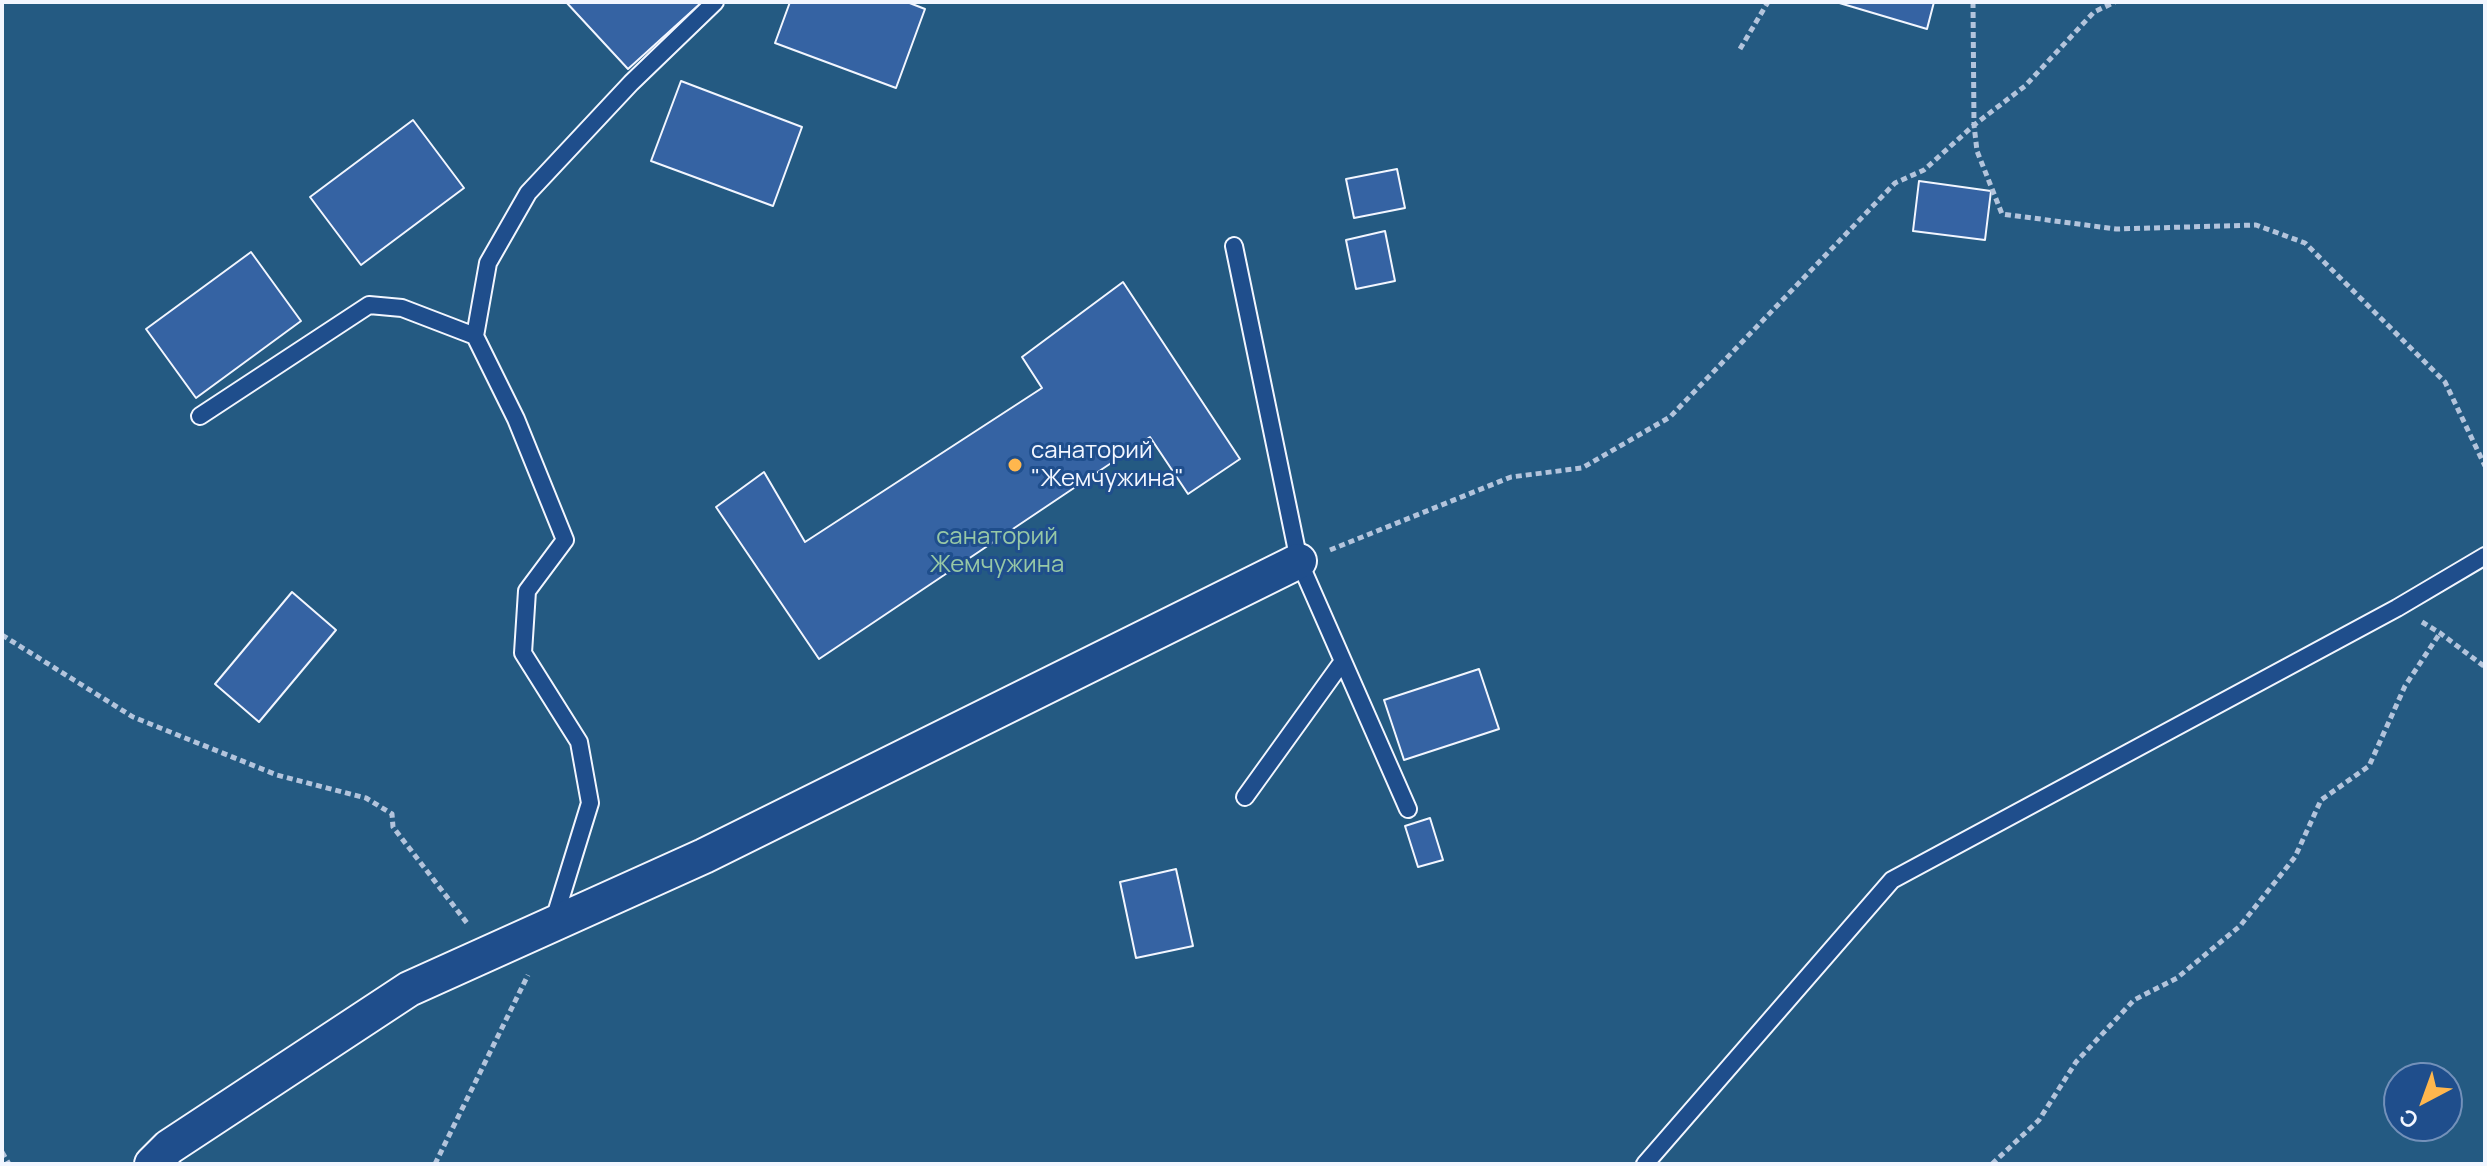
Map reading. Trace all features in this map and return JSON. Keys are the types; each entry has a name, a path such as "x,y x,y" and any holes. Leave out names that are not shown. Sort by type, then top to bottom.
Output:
{"street":[{"path":"152,1164 169,1147 409,989 704,856 1299,561"}],"lane":[{"path":"553,924 590,803 579,742 523,653 527,591 565,540 516,419 475,336 488,263 528,193 631,83 715,2"},
{"path":"1234,246 1299,561 1408,809"},
{"path":"200,416 369,305 402,308 475,336"},
{"path":"1645,1164 1892,880 2397,608 2485,556"},
{"path":"1245,797 1343,661"}],"path":[{"path":"1740,49 1768,2"},
{"path":"1973,2 1977,151 2002,214 2116,229 2256,225 2305,243 2445,382 2485,466"},
{"path":"1299,561 1511,477 1582,468 1670,417 1895,183 1924,170 1974,125 2025,86 2094,12 2115,2"},
{"path":"2397,608 2440,633 2485,667"},
{"path":"1992,1164 2039,1120 2076,1062 2134,1000 2177,978 2240,926 2295,857 2321,800 2369,766 2405,686 2440,633"},
{"path":"2,635 133,717 277,775 366,798 392,814 393,827 489,953"},
{"path":"435,1164 553,924"},
{"path":"2,1152 9,1164"}],"green space":[{"name":"санаторий Жемчужина","path":"2,2 2485,2 2485,1164 2,1164"}],"building":[{"path":"566,2 702,2 628,69"},
{"path":"790,2 907,2 925,9 896,88 775,43"},
{"path":"1836,2 1934,2 1927,29"},
{"path":"681,81 802,127 773,206 651,161"},
{"path":"413,120 464,188 361,265 310,197"},
{"path":"1397,169 1405,208 1354,218 1346,179"},
{"path":"1919,181 1991,191 1985,240 1913,231"},
{"path":"1385,231 1395,281 1356,289 1346,240"},
{"path":"251,252 301,321 196,398 146,329"},
{"name":"санаторий \"Жемчужина\"","path":"1123,282 1240,459 1188,494 1150,437 819,659 716,507 764,472 805,542 1042,388 1022,357"},
{"path":"292,592 336,630 259,722 215,684"},
{"path":"1479,669 1499,729 1404,760 1384,700"},
{"path":"1430,818 1443,860 1418,867 1405,826"},
{"path":"1176,869 1193,946 1136,958 1120,882"}],"place":[{"name":"санаторий \"Жемчужина\"","path":"1015,465"}]}
